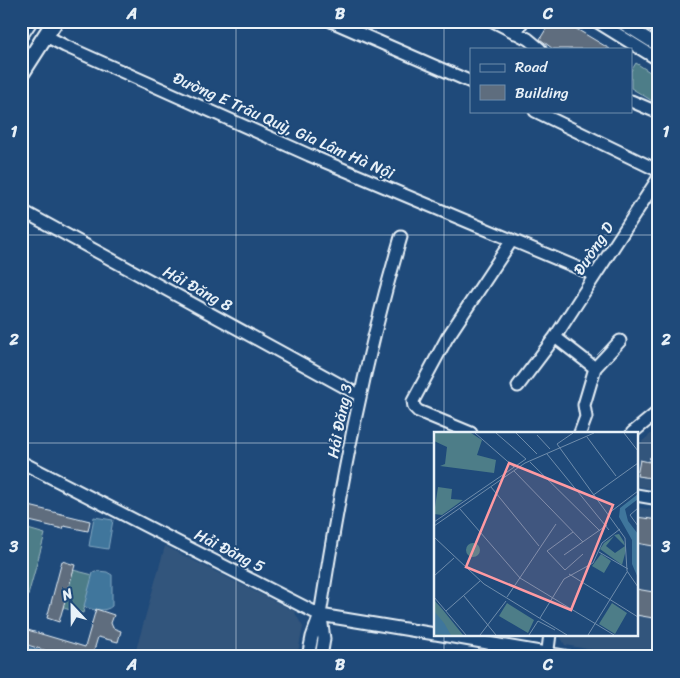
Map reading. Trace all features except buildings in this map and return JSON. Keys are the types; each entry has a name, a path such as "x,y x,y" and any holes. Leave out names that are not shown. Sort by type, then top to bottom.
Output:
{"main road":[{"path":"21,33 29,21"},
{"path":"21,74 55,21"}],"street":[{"path":"331,21 470,82"},
{"path":"493,21 516,33 535,47"},
{"path":"516,33 523,21"},
{"path":"596,21 659,60"},
{"path":"619,21 659,46"},
{"name":"Đường E Trâu Quỳ, Gia Lâm Hà Nội","path":"46,36 300,151 595,275"},
{"path":"632,101 659,113"},
{"path":"537,112 659,171"},
{"name":"Đường D","path":"518,386 555,337 659,177"},
{"name":"Hải Đăng 8","path":"21,210 359,395"},
{"name":"Hải Đăng 3","path":"308,657 320,615 359,395 381,304 401,237"},
{"path":"468,432 418,411 414,407 413,401 448,338 512,240"},
{"path":"555,337 595,368"},
{"path":"580,432 586,417 584,405 595,368 620,341"},
{"path":"633,432 659,411"},
{"name":"Hải Đăng 5","path":"21,462 320,615 434,634"},
{"path":"638,495 659,499"},
{"name":"Hải Đăng 3","path":"320,615 324,640 321,657"},
{"name":"Hải Đăng 5","path":"447,636 547,655 569,657"},
{"path":"547,655 550,636"}],"shaded area":[{"path":"659,427 659,490 638,486 639,444"},
{"path":"638,507 659,511 659,657 632,657 565,645 560,636 638,636"},
{"path":"94,517 113,520 108,549 89,546"},
{"path":"165,546 294,611 303,627 297,657 134,657"},
{"path":"98,571 107,572 112,575 112,606 102,610 90,609 84,606 93,573"},
{"path":"21,646 49,653 46,657 21,657"}],"green space":[{"path":"636,63 659,78 659,105 632,89 632,69"},
{"path":"21,527 45,534 22,617 21,617"},
{"path":"73,570 93,575 83,613 63,608"}]}
